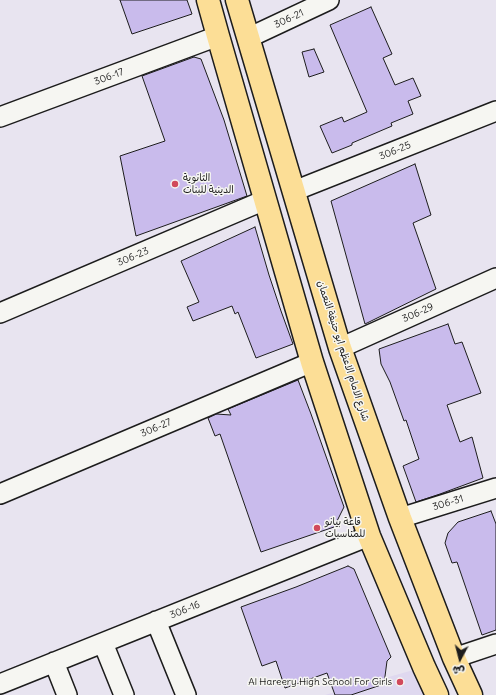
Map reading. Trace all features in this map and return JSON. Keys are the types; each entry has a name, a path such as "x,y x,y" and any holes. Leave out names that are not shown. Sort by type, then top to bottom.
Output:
{"main road":[{"path":"208,0 312,362 369,536 424,667 438,695"},
{"name":"شارع الامام الاعظم ابو حنيفة النعمان","path":"237,0 340,348 400,518 454,658 471,695"}],"street":[{"name":"306-21","path":"248,38 329,0"},
{"name":"306-17","path":"0,117 218,36"},
{"name":"306-25","path":"294,191 496,111"},
{"name":"306-23","path":"0,313 265,200"},
{"name":"306-29","path":"340,348 496,278"},
{"name":"306-27","path":"0,494 312,362"},
{"name":"306-31","path":"400,518 496,488"},
{"name":"306-16","path":"0,684 369,536"},
{"path":"156,622 186,695"},
{"path":"103,643 124,695"},
{"path":"454,658 496,644"},
{"path":"54,662 67,695"}],"shaded area":[{"name":"Al Hareery High School For Girls","path":"424,667 437,695 325,695"}],"building":[{"path":"120,0 187,0 192,14 132,34"},
{"path":"371,7 392,54 383,58 395,85 413,78 421,96 408,101 413,114 391,123 392,126 332,153 320,126 342,117 344,122 367,112 330,25"},
{"path":"314,49 324,72 309,77 302,52"},
{"path":"194,57 201,59 224,120 247,196 136,236 120,156 165,141 142,76"},
{"path":"415,164 431,215 413,223 436,289 365,324 331,201"},
{"path":"255,227 269,275 293,344 256,358 238,312 235,314 232,306 193,321 187,307 199,302 181,261"},
{"path":"448,324 455,344 462,342 481,393 447,405 460,442 472,437 483,478 416,502 403,466 419,459 406,420 404,421 390,382 381,364 379,349"},
{"path":"298,380 344,507 334,527 261,552 220,434 215,436 208,418 216,414 231,415 228,409"},
{"path":"491,511 496,524 496,630 482,635 457,562 452,563 445,543 448,533 458,522"},
{"path":"348,566 354,569 391,657 387,661 384,684 351,695 335,695 327,673 285,688 276,661 262,666 241,607"}],"place":[{"name":"الثانوية الدينية للبنات","path":"175,184"},
{"name":"قاعة بيانو للمناسبات","path":"317,528"},
{"name":"Al Hareery High School For Girls","path":"400,682"}]}
